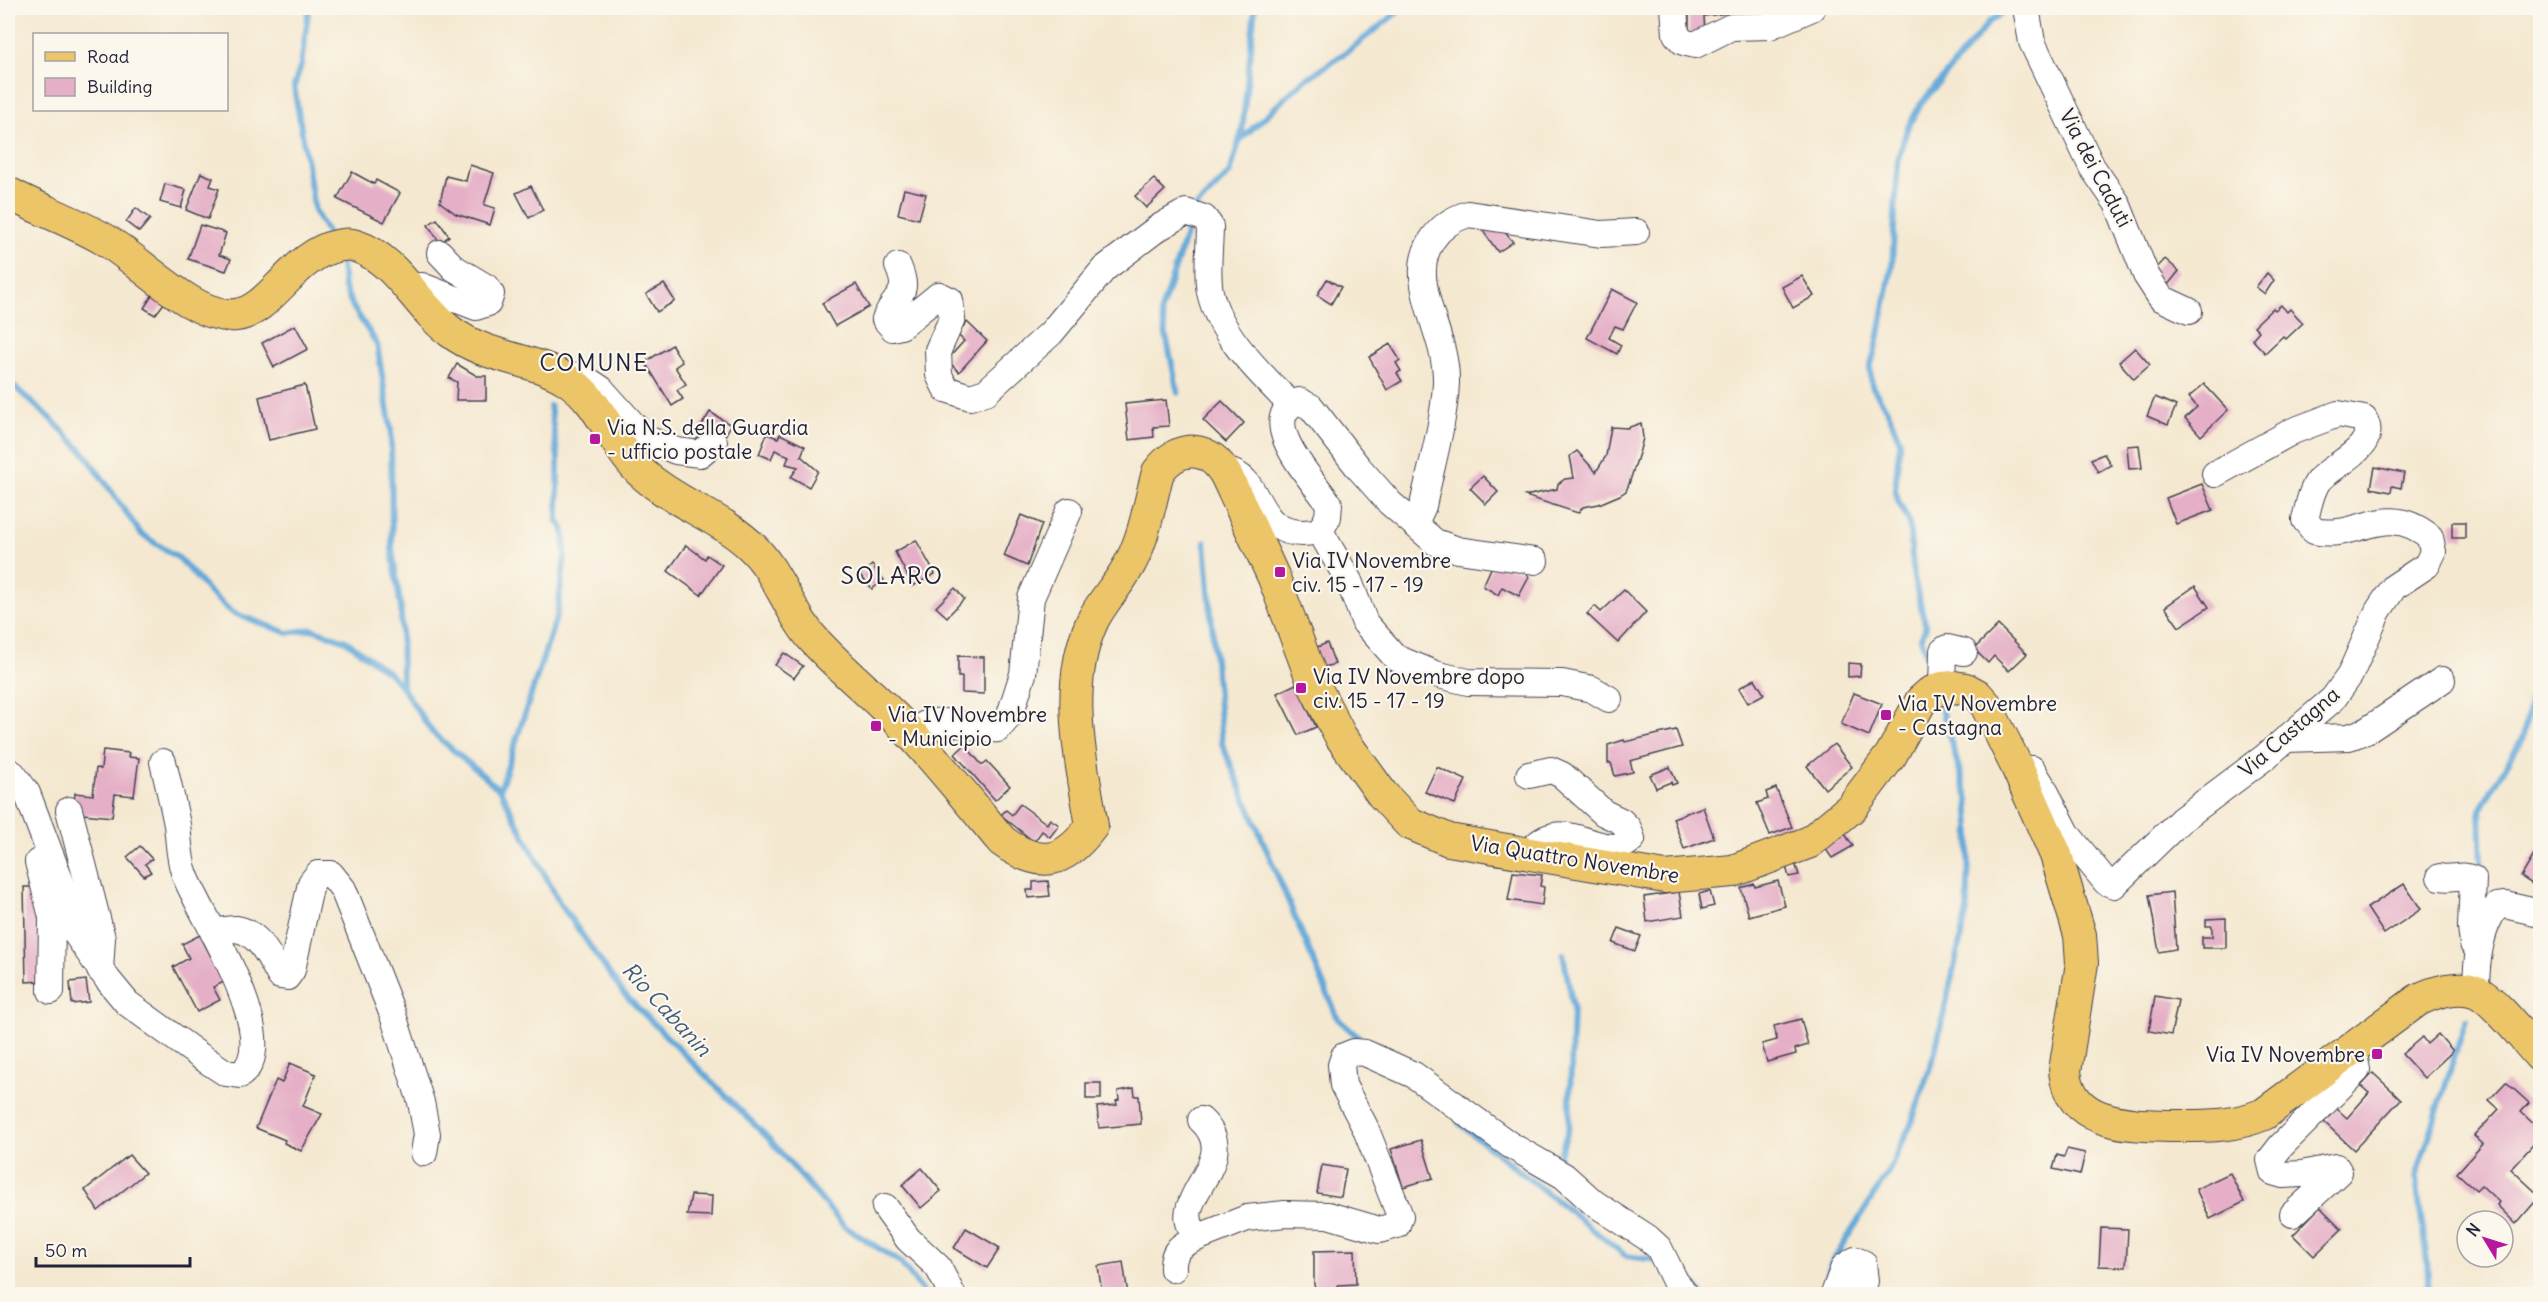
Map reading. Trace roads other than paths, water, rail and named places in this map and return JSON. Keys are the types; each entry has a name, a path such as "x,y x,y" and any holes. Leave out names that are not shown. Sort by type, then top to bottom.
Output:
{"main road":[{"path":"8,193 101,237 132,257 191,304 210,312 237,315 257,305 306,259 324,249 350,244 374,252 393,268 405,286 431,315 469,344 566,379 592,404 625,453 643,474 665,491 728,527 756,550 812,638 912,734"},
{"name":"Via Quattro Novembre","path":"912,734 1002,841 1020,854 1043,860 1053,858 1078,845 1092,825 1076,723 1078,676 1082,654 1092,622 1136,552 1158,472 1165,462 1188,451 1200,452 1212,457 1224,471 1274,578 1315,687 1341,737 1382,794 1409,822 1449,840 1665,878 1733,871 1810,842 1851,808 1891,755 1921,700 1933,692"},
{"path":"1933,692 1966,689 1977,695 1986,705 2017,767 2056,855 2080,935 2082,963 2065,1071 2066,1083 2077,1100 2089,1112 2104,1119 2128,1125 2204,1126 2246,1122 2264,1114 2418,1000 2476,978 2491,1002 2541,1056"}],"street":[{"path":"1674,8 1676,34 1683,42 1695,45 1731,27 1770,26 1812,8"},
{"name":"Via dei Caduti","path":"2026,8 2032,42 2092,167 2117,203 2146,275 2161,298 2175,307 2189,311"},
{"path":"898,266 905,282 901,294 890,307 885,319 893,328 901,326 939,295 950,300 952,319 938,350 939,375 946,389 970,397 986,392 1011,372 1051,333 1104,269 1158,228 1186,213 1204,218 1210,226 1210,291 1218,311 1235,342 1255,368 1291,405"},
{"path":"1415,524 1423,506 1446,384 1444,356 1423,284 1425,257 1436,233 1452,219 1468,214 1601,234 1636,232"},
{"path":"405,286 422,286 476,307 488,303 491,294 486,287 454,268 440,254"},
{"path":"566,379 580,375 601,389 645,438 676,451 700,454 714,442"},
{"path":"1224,471 1234,472 1243,479 1268,520 1289,533 1306,534 1320,531 1329,517 1329,504 1294,458 1281,427 1285,411 1299,401 1311,407 1358,467 1390,503 1435,542 1458,550 1535,561"},
{"name":"Via Castagna","path":"2017,767 2032,770 2068,836 2106,882 2114,885 2181,820 2286,739 2333,699 2350,675 2378,611 2394,586 2427,565 2433,552 2430,537 2419,528 2381,520 2331,535 2314,531 2305,520 2318,482 2361,446 2368,436 2368,427 2364,419 2338,414 2293,431 2215,474"},
{"path":"912,734 928,723 968,725 984,730 998,729 1010,715 1023,675 1031,598 1069,511"},
{"path":"1320,531 1349,581 1365,623 1396,658 1434,674 1468,682 1562,683 1592,689 1609,699"},
{"path":"1933,692 1943,651 1947,648 1964,652"},
{"path":"2286,739 2349,737 2367,731 2442,680"},
{"path":"8,771 13,774 27,793 68,902 74,931 100,970 127,1003 226,1073 240,1075 247,1070 253,1057 251,1019 235,971 213,933 184,873 174,810 163,762"},
{"path":"1529,775 1551,770 1562,775 1604,813 1621,821 1628,828 1632,839 1626,845 1616,847 1559,834 1544,837 1529,854"},
{"path":"8,777 18,794 52,917 51,991"},
{"path":"69,810 102,938 100,970"},
{"path":"213,933 236,929 252,935 263,947 280,976 287,977 292,970 311,883 318,874 331,874 343,889 393,1015 421,1102 427,1134 424,1153"},
{"path":"2440,877 2445,879 2466,875 2473,879 2471,927 2476,978"},
{"path":"2476,978 2488,917 2497,906 2505,904 2541,913"},
{"path":"2293,1214 2339,1172 2336,1167 2283,1175 2273,1172 2270,1160 2281,1146 2357,1070 2353,1049"},
{"path":"1173,1269 1175,1251 1184,1243 1247,1218 1285,1214 1328,1215 1379,1230 1397,1225 1400,1216 1373,1145 1343,1085 1341,1065 1344,1056 1354,1052 1365,1053 1414,1075 1510,1145 1564,1176 1594,1203 1648,1238 1659,1248 1684,1294"},
{"path":"1199,1238 1191,1230 1187,1216 1192,1200 1213,1163 1215,1143 1207,1126 1200,1120"},
{"path":"885,1206 908,1239 938,1266 952,1294"},
{"path":"1834,1294 1844,1267 1855,1260 1863,1263 1865,1271 1861,1294"}],"waterway":[{"path":"309,8 301,65 294,86 315,212 331,239"},
{"path":"1194,209 1230,173 1242,131 1255,8"},
{"path":"1239,141 1302,82 1348,51 1403,8"},
{"path":"1932,671 1921,638 1926,627 1914,578 1909,521 1895,490 1900,441 1888,412 1872,386 1870,368 1878,340 1892,266 1898,159 1907,129 1920,105 1990,21 2011,8"},
{"path":"1178,393 1161,311 1191,219"},
{"path":"341,255 344,287 353,307 377,344 391,430 392,549 401,609 402,687"},
{"name":"Rio Cabanin","path":"8,381 53,421 86,455 141,534 180,559 210,593 233,613 288,633 312,629 346,641 389,673 402,687 432,732 500,790 559,902 623,993 769,1139 844,1226 900,1262 925,1294"},
{"path":"500,790 557,615 565,556 564,530 558,521 558,459 550,406"},
{"path":"1205,542 1222,744 1338,1019 1367,1045"},
{"path":"2482,870 2480,810 2523,737 2540,652"},
{"path":"1827,1278 1831,1264 1889,1171 1913,1119 1935,1052 1967,910 1970,826 1968,799 1938,698"},
{"path":"1556,1166 1569,1127 1573,1007 1563,954"},
{"path":"2429,1294 2416,1178 2466,1020"},
{"path":"1459,1123 1626,1256 1656,1260"},
{"path":"1681,1265 1702,1294"}],"place":[{"name":"Via N.S. della Guardia - ufficio postale","path":"595,439"},
{"name":"Via IV Novembre civ. 15 - 17 - 19","path":"1280,572"},
{"name":"Via IV Novembre dopo civ. 15 - 17 - 19","path":"1301,688"},
{"name":"Via IV Novembre - Castagna","path":"1886,715"},
{"name":"Via IV Novembre - Municipio","path":"876,726"},
{"name":"Via IV Novembre","path":"2377,1054"}],"district":[{"name":"COMUNE","path":"594,362"},
{"name":"SOLARO","path":"892,575"}]}
